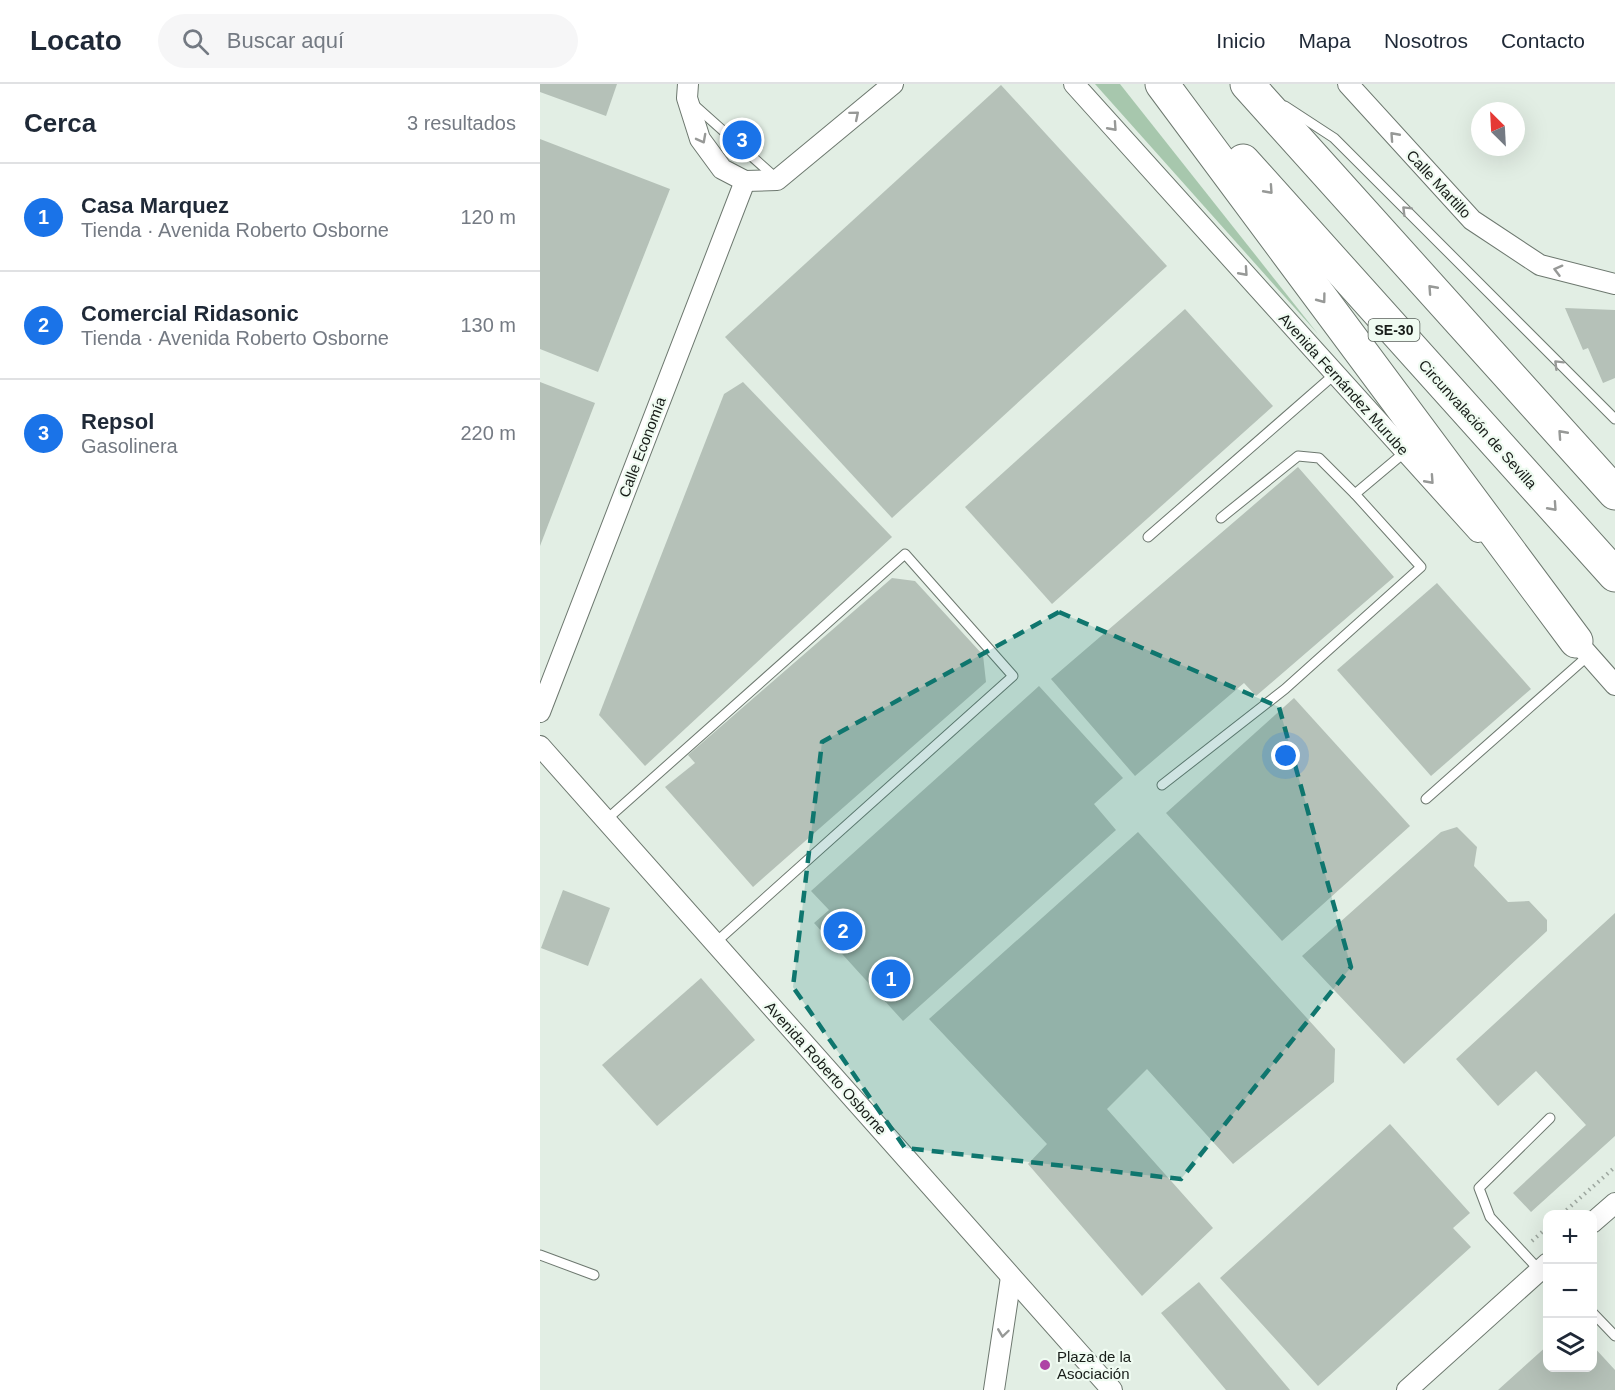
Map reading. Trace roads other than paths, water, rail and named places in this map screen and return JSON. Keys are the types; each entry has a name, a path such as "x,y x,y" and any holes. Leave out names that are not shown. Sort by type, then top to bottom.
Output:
{"highway":[{"path":"1162,84 1582,648"},
{"name":"Circunvalación de Sevilla","path":"1173,84 1615,575"},
{"path":"1256,88 1615,493"}],"street":[{"path":"687,91 700,139 722,169 745,181 777,180 893,84"},
{"name":"Avenida Fernández Murube","path":"1074,84 1615,685"},
{"name":"Calle Martillo","path":"1348,84 1472,220 1540,265 1615,284"},
{"name":"Calle Economía","path":"540,712 745,181"},
{"name":"Avenida Roberto Osborne","path":"540,746 1112,1390"},
{"path":"1597,1219 1615,1203"},
{"path":"1407,1390 1543,1271"},
{"path":"994,1390 1011,1276"}],"lane":[{"path":"687,91 777,180"},
{"path":"1279,102 1334,138 1615,419"},
{"path":"1148,537 1335,374"},
{"path":"1355,494 1406,452"},
{"path":"1162,785 1285,689 1421,567 1319,458 1298,456 1221,518"},
{"path":"606,820 905,554 1013,676 715,943"},
{"path":"1426,800 1582,648"},
{"path":"1543,1267 1490,1216 1479,1188 1550,1118"},
{"path":"540,1255 594,1275"},
{"path":"1597,1316 1615,1336"}],"place":[{"name":"Repsol","path":"742,140"},
{"name":"Comercial Ridasonic","path":"843,931"},
{"name":"Casa Marquez","path":"891,979"},
{"name":"Plaza de la Asociación","path":"1045,1365"}]}
